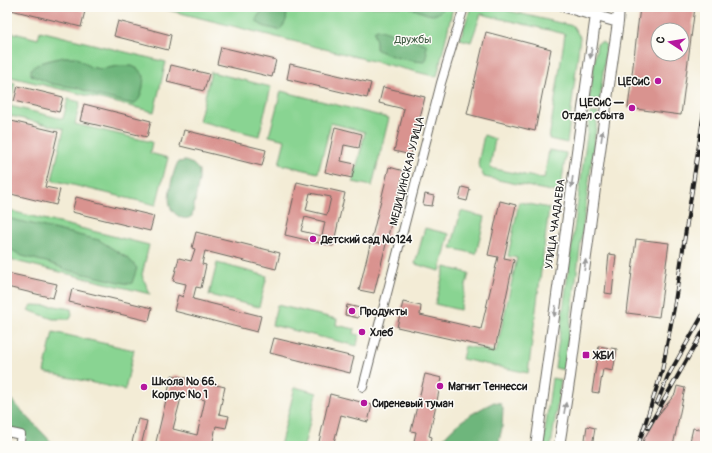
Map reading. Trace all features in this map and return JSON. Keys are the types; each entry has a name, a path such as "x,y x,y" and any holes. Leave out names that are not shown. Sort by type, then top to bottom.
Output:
{"main road":[{"path":"565,7 598,11 618,22"},
{"path":"559,446 570,376 619,7"},
{"name":"УЛИЦА ЧААДАЕВА","path":"536,446 598,11"}],"street":[{"name":"МЕДИЦИНСКАЯ УЛИЦА","path":"363,387 441,83 464,7"},
{"path":"7,432 21,435 19,446"}],"green space":[{"name":"Дружбы","path":"156,7 453,7 437,77"},
{"path":"408,7 443,7 440,12 432,15"},
{"path":"471,7 492,7 573,26 580,37 567,143 549,139 565,34 481,14 471,42 460,39"},
{"path":"268,9 281,9 286,11 286,22 279,30 263,26 256,20 261,13"},
{"path":"7,23 12,24 10,32 38,39 40,31 166,62 154,112 7,76"},
{"path":"377,29 426,44 427,57 425,62 399,58 376,49 374,31"},
{"path":"602,42 606,45 600,100 589,100 597,44"},
{"path":"63,57 76,57 90,67 101,69 119,66 132,66 138,69 144,76 141,96 133,104 95,95 78,88 52,84 31,75 31,69 38,64"},
{"path":"211,72 271,87 259,136 199,121"},
{"path":"7,81 15,83 10,106 63,119 68,99 80,102 75,124 152,142 150,153 168,158 156,205 52,180 64,129 7,115"},
{"path":"281,91 389,118 372,186 353,182 365,132 331,123 318,173 279,164 285,140 269,136"},
{"path":"590,113 598,113 564,370 555,368"},
{"path":"484,135 495,139 490,168 544,179 549,150 566,153 560,193 484,177 478,164"},
{"path":"185,161 193,164 199,170 199,180 192,216 189,218 183,218 177,215 171,208 169,202 172,177 176,166 178,162"},
{"path":"519,202 549,208 528,373 462,359 465,346 496,352 517,258 508,256"},
{"path":"7,210 149,245 142,275 150,294 7,259"},
{"path":"461,211 485,217 476,254 451,248"},
{"path":"7,218 99,240 129,259 137,268 132,283 128,284 67,270 50,263 22,256 7,247"},
{"path":"425,228 449,234 440,271 415,264"},
{"path":"217,263 267,276 259,307 209,295"},
{"path":"445,267 469,273 460,310 435,304"},
{"path":"32,305 55,306 71,309 72,315 70,319 53,319 28,310"},
{"path":"277,305 337,319 336,325 355,329 354,334 359,335 357,346 272,325"},
{"path":"53,332 134,350 125,390 44,372"},
{"path":"552,378 561,380 551,446 543,446"},
{"path":"295,387 317,393 304,446 280,446"},
{"path":"7,395 55,446 19,446 21,435 7,432"},
{"path":"494,402 500,403 503,408 502,428 498,446 438,446 449,432 463,420"}],"building":[{"path":"11,7 69,7 85,11 81,27 11,10"},
{"name":"ЦЕСиС","path":"640,7 695,7 690,46 690,22 650,22 650,62 688,62 681,115 628,108"},
{"path":"118,21 171,35 168,50 114,36"},
{"path":"486,32 551,49 535,131 467,114"},
{"path":"221,47 276,60 272,77 217,64"},
{"path":"290,64 371,83 367,98 287,79"},
{"path":"171,65 209,74 204,91 167,82"},
{"path":"18,86 63,97 59,112 14,101"},
{"path":"383,87 425,97 411,155 394,151 404,109 379,103"},
{"path":"84,104 151,121 147,137 80,121"},
{"path":"7,120 58,132 45,187 60,190 56,205 7,193"},
{"path":"335,127 362,134 359,148 344,145 341,161 355,164 352,178 325,172"},
{"path":"184,130 266,150 262,166 180,146"},
{"path":"389,167 404,171 374,293 359,290"},
{"path":"297,182 345,193 333,246 285,235","holes":["310,193 331,197 327,215 306,210","305,217 325,222 322,236 301,231"]},
{"path":"462,187 470,189 467,201 459,199"},
{"path":"425,194 434,196 432,206 423,205"},
{"path":"76,197 154,216 150,231 72,212"},
{"path":"500,201 516,205 504,258 514,260 495,349 397,327 403,302 421,306 420,315 481,329 498,257 488,255"},
{"path":"196,232 280,253 276,269 205,251 202,264 206,265 201,288 196,287 193,299 261,316 257,332 174,311 178,295 183,297 186,284 173,281 179,258 191,261 195,249 192,248"},
{"path":"636,239 669,243 659,317 627,313"},
{"path":"609,254 616,255 612,294 605,293"},
{"path":"7,273 57,284 53,298 7,287"},
{"path":"72,289 152,308 149,321 69,302"},
{"name":"Продукты","path":"347,305 360,308 358,318 345,315"},
{"path":"274,338 354,357 350,373 270,353"},
{"path":"599,346 617,349 613,371 603,369 599,393 592,392"},
{"path":"425,374 442,378 429,436 432,437 430,446 413,446 416,432 411,431"},
{"path":"172,375 225,387 219,414 229,416 226,428 216,426 212,446 155,446","holes":["182,394 205,400 197,435 173,429"]},
{"path":"677,386 685,388 673,446 642,446 644,439 656,418 675,394"},
{"path":"330,394 372,405 368,422 341,415 333,446 318,446"},
{"path":"138,419 147,421 141,446 131,446"},
{"path":"587,426 595,428 592,446 584,446"},
{"path":"693,428 705,430 705,446 689,446"}],"railway":[{"path":"638,446 662,371 674,308 705,105"},
{"path":"657,403 668,376 705,311"},
{"path":"648,428 705,328"}],"place":[{"name":"ЦЕСиС","path":"658,81"},
{"name":"ЦЕСиС — Отдел сбыта","path":"632,108"},
{"name":"Детский сад №124","path":"313,239"},
{"name":"Продукты","path":"352,311"},
{"name":"Хлеб","path":"362,332"},
{"name":"ЖБИ","path":"586,355"},
{"name":"Магнит Теннесси","path":"440,386"},
{"name":"Школа № 66. Корпус № 1","path":"144,387"},
{"name":"Сиреневый туман","path":"364,403"}]}
